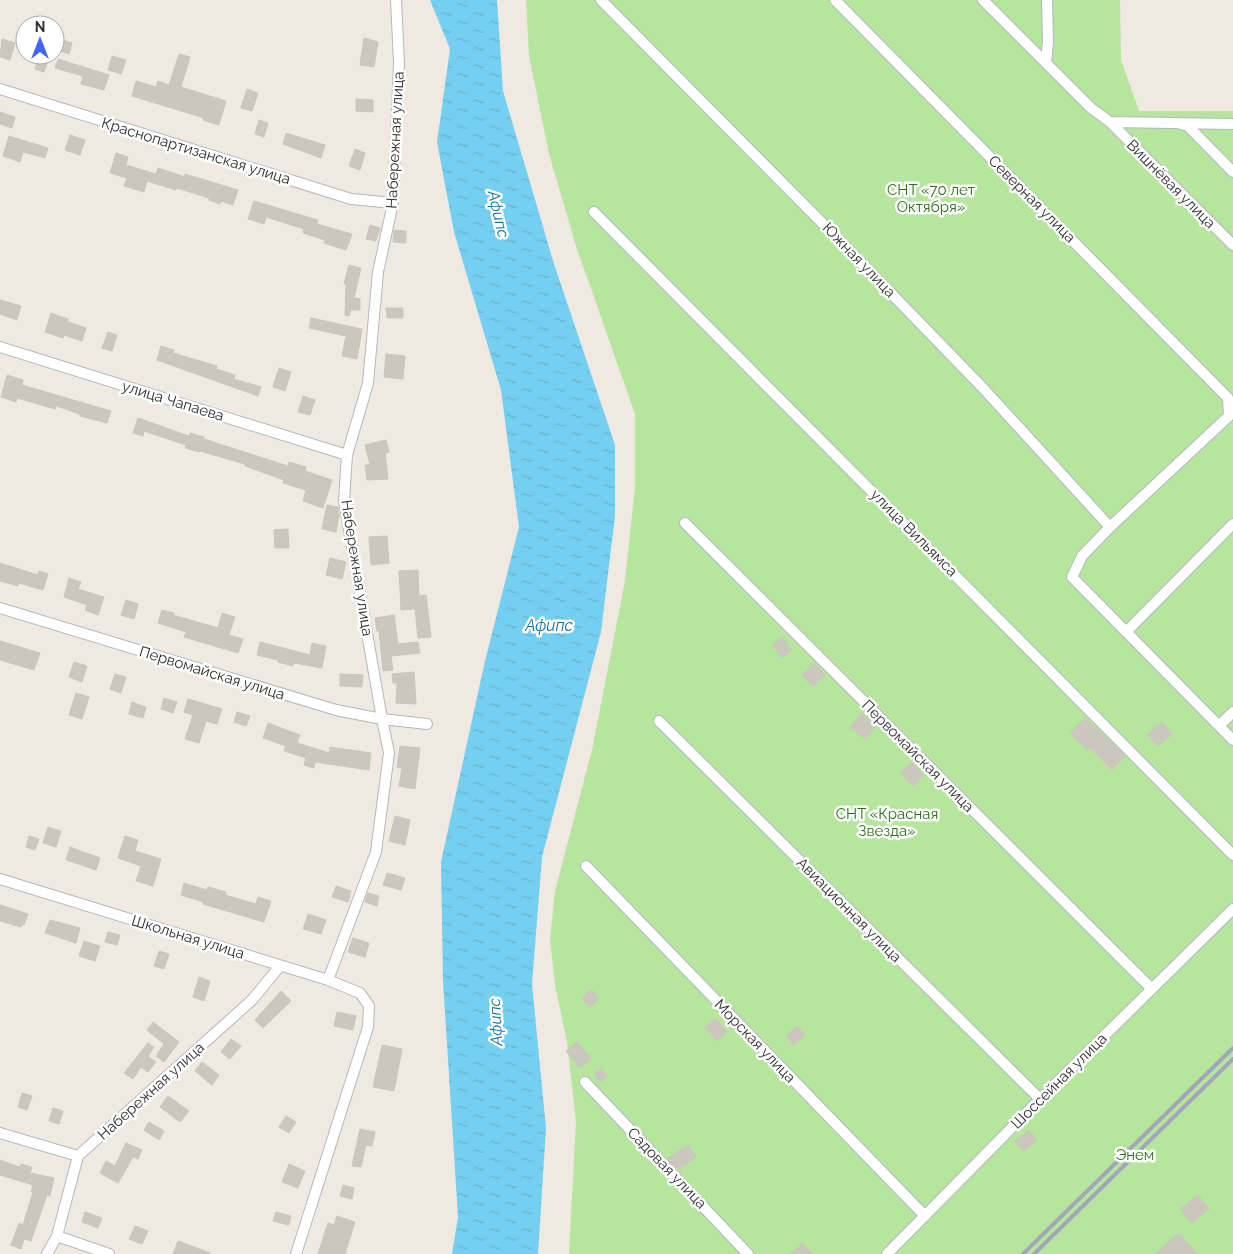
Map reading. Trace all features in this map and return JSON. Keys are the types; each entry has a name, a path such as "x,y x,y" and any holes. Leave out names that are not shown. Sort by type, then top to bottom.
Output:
{"street":[{"name":"Набережная улица","path":"328,980 376,852 390,754 382,720 344,502 347,455 368,383 378,272 393,203 399,63 396,0"},
{"name":"Южная улица","path":"601,0 982,387 1110,528"},
{"name":"Северная улица","path":"835,0 1228,398 1230,416 1110,528"},
{"name":"Вишнёвая улица","path":"983,0 1091,108 1110,122 1233,245"},
{"path":"1046,63 1048,41 1047,0"},
{"name":"Краснопартизанская улица","path":"0,89 350,199 393,203"},
{"path":"1110,122 1233,124"},
{"path":"1177,123 1188,126 1233,172"},
{"name":"улица Вильямса","path":"594,212 1233,854"},
{"name":"улица Чапаева","path":"0,347 347,455"},
{"name":"Первомайская улица","path":"685,523 1152,989"},
{"path":"1126,632 1233,524"},
{"path":"1110,528 1082,556 1072,577 1221,725 1233,740"},
{"name":"Первомайская улица","path":"0,608 336,710 382,720 427,724"},
{"path":"1221,725 1233,712"},
{"name":"Авиационная улица","path":"659,721 1040,1099"},
{"name":"Морская улица","path":"586,866 925,1216"},
{"name":"Школьная улица","path":"0,878 328,980 360,992 369,1006 368,1027 296,1254"},
{"name":"Шоссейная улица","path":"887,1254 1040,1099 1233,909"},
{"name":"Набережная улица","path":"78,1156 252,1000 280,966"},
{"name":"Садовая улица","path":"585,1082 748,1254"},
{"path":"0,1133 78,1156 57,1236 48,1254"},
{"path":"57,1236 109,1254"}],"green space":[{"path":"526,0 1120,0 1121,60 1139,111 1233,111 1233,1254 569,1254 576,1121 567,1042 555,985 550,940 555,891 592,750 625,581 635,487 635,414 576,246 549,154 529,56"}],"water":[{"name":"Афипс","path":"430,0 497,0 503,91 554,264 615,445 615,516 601,632 542,857 532,984 546,1128 538,1254 452,1254 458,1217 443,981 441,862 485,661 519,527 501,390 454,232 437,142 450,49"}],"building":[{"path":"364,38 378,42 374,67 360,65"},
{"path":"2,39 15,43 10,60 0,57"},
{"path":"65,41 72,43 69,54 65,53"},
{"path":"179,54 190,57 181,87 226,101 219,125 203,120 204,118 132,96 136,81 156,87 158,81 169,85"},
{"path":"112,56 126,60 121,74 108,70"},
{"path":"65,61 109,75 104,90 81,84 83,76 55,68 56,65 65,65"},
{"path":"36,65 46,65 44,72 35,69"},
{"path":"247,89 258,93 252,111 241,108"},
{"path":"356,99 373,100 373,112 356,111"},
{"path":"0,112 15,117 12,128 0,124"},
{"path":"259,120 268,123 264,137 255,134"},
{"path":"286,133 325,145 321,158 283,144"},
{"path":"70,135 85,140 80,155 65,150"},
{"path":"9,136 48,148 45,158 23,152 20,162 3,156"},
{"path":"355,149 365,153 360,170 349,166"},
{"path":"116,153 128,157 126,165 156,174 158,168 185,177 185,174 238,190 233,205 221,201 220,204 209,200 209,198 147,181 144,192 124,186 127,178 110,173"},
{"path":"254,201 318,220 317,224 352,234 346,250 324,243 325,240 303,233 304,229 266,217 264,224 248,219"},
{"path":"370,225 380,228 376,241 366,239"},
{"path":"394,230 406,231 406,243 393,242"},
{"path":"349,265 361,268 354,298 360,299 360,310 351,310 349,316 345,315 346,284 344,284"},
{"path":"0,300 21,306 17,320 0,314"},
{"path":"386,308 403,308 403,318 387,318"},
{"path":"51,313 68,319 68,322 86,328 82,341 64,335 63,338 45,332"},
{"path":"311,318 362,329 357,359 342,356 346,336 309,328"},
{"path":"108,332 117,335 112,351 102,348"},
{"path":"161,346 174,350 173,353 217,366 216,369 235,375 234,379 261,387 258,396 157,360"},
{"path":"386,354 405,356 403,379 384,377"},
{"path":"279,368 291,372 285,391 273,387"},
{"path":"7,375 23,380 22,385 111,411 107,423 80,416 80,414 56,406 55,409 17,398 16,402 1,397"},
{"path":"303,396 315,400 310,415 298,412"},
{"path":"138,418 189,436 190,433 204,437 204,439 288,466 289,462 306,467 305,471 332,480 323,508 303,501 306,490 283,483 284,480 245,466 245,464 185,448 186,445 144,431 143,436 133,433"},
{"path":"386,440 389,452 385,453 388,479 367,480 365,465 370,465 365,445"},
{"path":"327,505 338,507 339,515 336,532 322,529"},
{"path":"288,529 289,548 275,548 274,530"},
{"path":"387,536 389,563 371,565 369,537"},
{"path":"330,558 346,562 342,579 326,575"},
{"path":"0,563 38,575 39,571 48,574 43,590 19,583 18,586 0,581"},
{"path":"418,570 419,596 426,595 431,637 418,638 415,609 401,610 399,571"},
{"path":"69,578 81,582 78,589 104,597 98,615 85,610 87,605 64,597"},
{"path":"126,600 138,604 134,619 121,615"},
{"path":"162,610 218,628 222,613 235,617 229,635 243,639 238,653 184,637 186,632 158,623"},
{"path":"394,615 398,644 418,642 420,653 391,656 393,670 383,671 379,631 377,631 375,618"},
{"path":"783,637 792,650 782,658 773,645"},
{"path":"0,641 40,653 34,670 0,660"},
{"path":"260,642 310,655 312,643 326,646 322,668 294,663 293,666 257,655"},
{"path":"74,662 87,666 82,682 69,677"},
{"path":"814,663 825,675 813,687 802,675"},
{"path":"414,672 416,704 396,703 397,683 393,683 392,674"},
{"path":"115,674 126,677 121,693 110,689"},
{"path":"340,674 363,675 362,687 340,686"},
{"path":"76,693 89,697 82,719 69,715"},
{"path":"164,698 177,702 173,713 161,709"},
{"path":"188,699 222,709 217,724 206,721 199,743 185,739 193,715 184,712"},
{"path":"132,702 146,707 143,718 129,714"},
{"path":"237,712 250,716 246,726 234,722"},
{"path":"862,713 876,726 865,739 850,727"},
{"path":"1085,718 1125,756 1112,770 1089,747 1087,750 1070,733"},
{"path":"1162,722 1172,734 1158,746 1147,735"},
{"path":"268,723 300,735 297,743 329,753 330,747 371,753 369,770 315,762 314,768 304,765 306,758 284,751 286,746 263,738"},
{"path":"400,746 420,748 415,789 399,786 402,768 397,767"},
{"path":"912,762 924,775 913,786 900,773"},
{"path":"395,816 410,820 405,845 389,841"},
{"path":"48,827 61,831 56,847 43,843"},
{"path":"29,836 39,839 35,850 26,847"},
{"path":"125,836 138,840 135,851 161,859 153,886 136,881 141,866 118,858"},
{"path":"70,847 100,858 96,870 66,860"},
{"path":"387,873 405,878 401,890 383,885"},
{"path":"184,883 207,890 208,887 226,892 225,895 256,904 258,897 271,901 264,922 203,904 203,902 181,895"},
{"path":"336,886 351,891 348,902 332,897"},
{"path":"368,893 379,896 377,906 365,902"},
{"path":"0,905 28,914 24,925 22,924 21,927 0,921"},
{"path":"308,914 326,920 321,934 303,929"},
{"path":"50,920 80,928 76,943 45,933"},
{"path":"108,932 120,935 117,945 105,942"},
{"path":"353,938 369,943 365,957 348,952"},
{"path":"84,941 100,946 95,961 79,956"},
{"path":"159,951 169,954 164,969 154,966"},
{"path":"199,977 210,981 204,1001 193,997"},
{"path":"591,989 599,998 590,1007 582,999"},
{"path":"281,991 291,1001 263,1028 255,1020"},
{"path":"337,1012 356,1016 353,1030 334,1026"},
{"path":"715,1018 727,1032 717,1041 704,1028"},
{"path":"153,1022 179,1042 164,1062 156,1056 164,1044 147,1030"},
{"path":"797,1026 805,1035 793,1045 786,1036"},
{"path":"231,1039 241,1046 230,1059 221,1052"},
{"path":"577,1042 591,1059 580,1068 566,1051"},
{"path":"148,1043 154,1047 148,1056 156,1062 148,1072 141,1067 133,1079 124,1073"},
{"path":"382,1045 402,1049 394,1091 373,1087"},
{"path":"202,1062 219,1075 212,1085 195,1071"},
{"path":"601,1068 607,1076 600,1082 594,1074"},
{"path":"22,1093 32,1096 27,1110 18,1107"},
{"path":"168,1096 189,1111 180,1122 160,1107"},
{"path":"53,1108 63,1111 59,1124 49,1121"},
{"path":"286,1116 296,1122 289,1133 279,1127"},
{"path":"149,1122 164,1131 159,1140 144,1130"},
{"path":"360,1129 375,1132 372,1146 366,1145 361,1167 352,1166"},
{"path":"1029,1130 1037,1140 1023,1151 1015,1141"},
{"path":"126,1143 142,1150 138,1159 133,1157 118,1183 100,1173 106,1161 115,1166"},
{"path":"688,1145 696,1157 678,1170 667,1159"},
{"path":"0,1160 20,1167 21,1164 32,1167 30,1173 54,1178 50,1196 47,1195 31,1241 24,1239 21,1249 11,1245 19,1223 23,1225 33,1192 31,1192 33,1185 0,1175"},
{"path":"289,1164 305,1171 298,1188 282,1182"},
{"path":"343,1185 354,1188 352,1199 340,1196"},
{"path":"1198,1195 1209,1209 1191,1223 1180,1209"},
{"path":"85,1212 102,1218 98,1228 82,1222"},
{"path":"276,1212 291,1216 289,1225 273,1221"},
{"path":"337,1216 355,1222 345,1254 318,1254 328,1223 334,1225"},
{"path":"135,1226 148,1231 142,1244 129,1239"},
{"path":"1179,1233 1197,1254 1155,1254"},
{"path":"178,1241 210,1253 210,1254 173,1254"},
{"path":"802,1243 813,1254 790,1254"}],"railway":[{"path":"1023,1254 1233,1048"},
{"path":"1034,1254 1233,1059"}],"park label":[{"name":"СНТ «70 лет Октября»","path":"931,198"},
{"name":"СНТ «Красная Звезда»","path":"887,822"},
{"name":"Энем","path":"1135,1155"}]}
